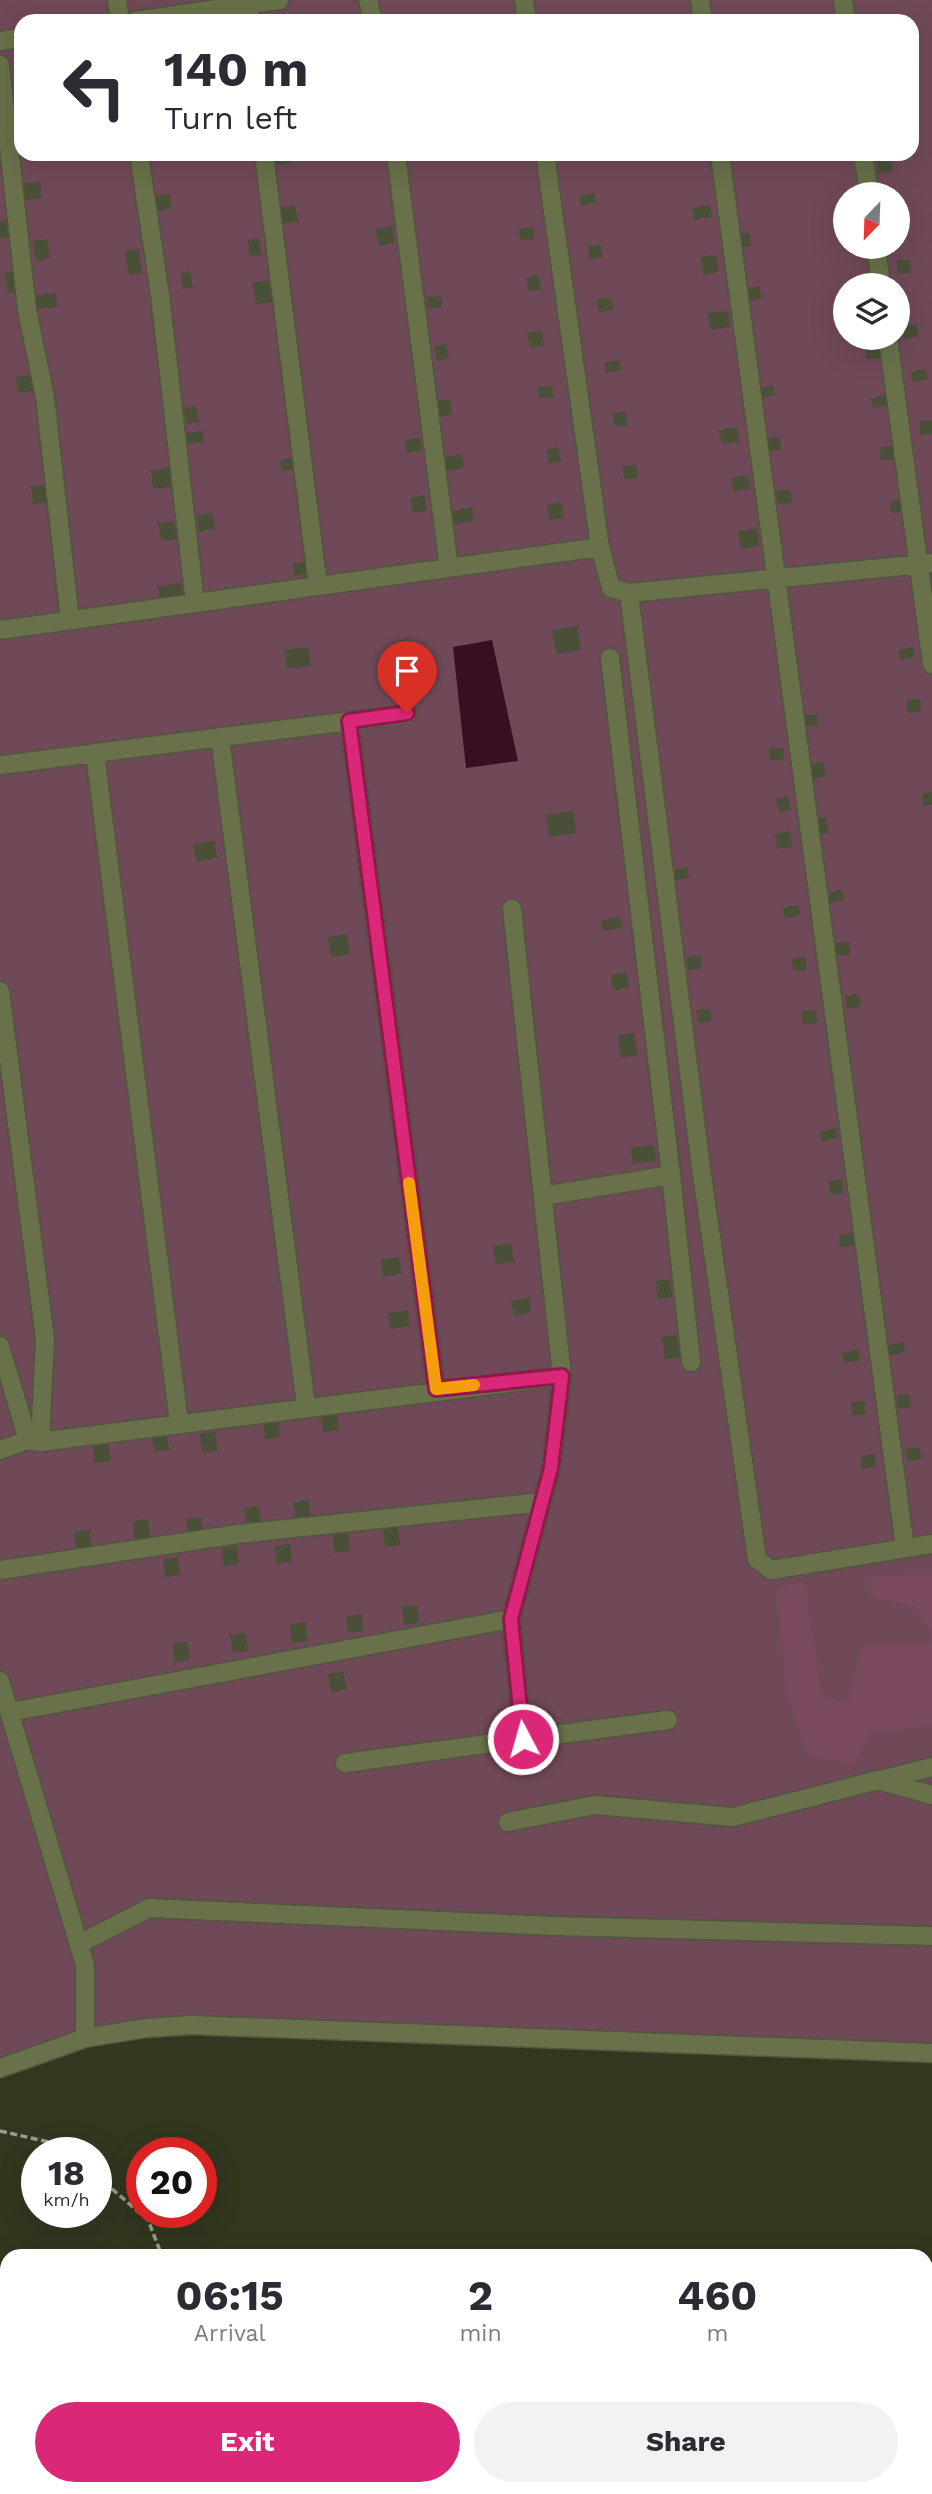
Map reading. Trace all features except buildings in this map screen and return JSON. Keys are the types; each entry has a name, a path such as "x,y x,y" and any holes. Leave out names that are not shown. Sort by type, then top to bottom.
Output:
{"street":[{"path":"196,14 249,8 279,0"},
{"path":"0,65 27,310 45,397 70,620"},
{"path":"140,161 160,295 195,603"},
{"path":"265,161 318,586"},
{"path":"397,161 449,568"},
{"path":"546,161 600,547 611,588 629,593 925,564"},
{"path":"721,161 905,1548"},
{"path":"864,161 867,182"},
{"path":"890,350 925,564 932,664"},
{"path":"0,630 600,547"},
{"path":"629,593 701,1168 757,1559 771,1570 932,1544"},
{"path":"610,658 691,1362"},
{"path":"0,765 407,713"},
{"path":"349,721 436,1389"},
{"path":"220,737 306,1406"},
{"path":"95,753 115,929 152,1188 178,1423"},
{"path":"512,909 562,1376 551,1468 511,1619 523,1739"},
{"path":"0,990 45,1339 34,1441"},
{"path":"543,1196 671,1175"},
{"path":"0,1346 34,1441"},
{"path":"0,1450 34,1441 436,1389 562,1376"},
{"path":"0,1570 238,1534 542,1502"},
{"path":"10,1712 511,1619"},
{"path":"1,1686 85,1965 85,2038"},
{"path":"345,1763 668,1720"},
{"path":"508,1822 595,1805 733,1817 932,1767"},
{"path":"878,1780 932,1795"},
{"path":"79,1944 149,1908 569,1926 932,1936"},
{"path":"0,2068 85,2038 146,2028 192,2025 932,2053"}],"path":[{"path":"0,2131 27,2137"},
{"path":"112,2189 148,2220 159,2249"}],"shaded area":[{"path":"0,0 932,0 932,2053 146,2028 0,2068"},
{"path":"492,640 518,761 466,768 453,647"},
{"path":"932,1574 932,1636 916,1607 871,1597 870,1576"},
{"path":"804,1582 823,1698 848,1702 863,1645 932,1643 932,1725 868,1734 855,1763 807,1756 787,1693 776,1588"}],"slow traffic":[{"path":"409,1183 436,1389 474,1385"}],"route":[{"path":"407,713 349,721 436,1389 562,1376 551,1468 511,1619 523,1739"}]}
